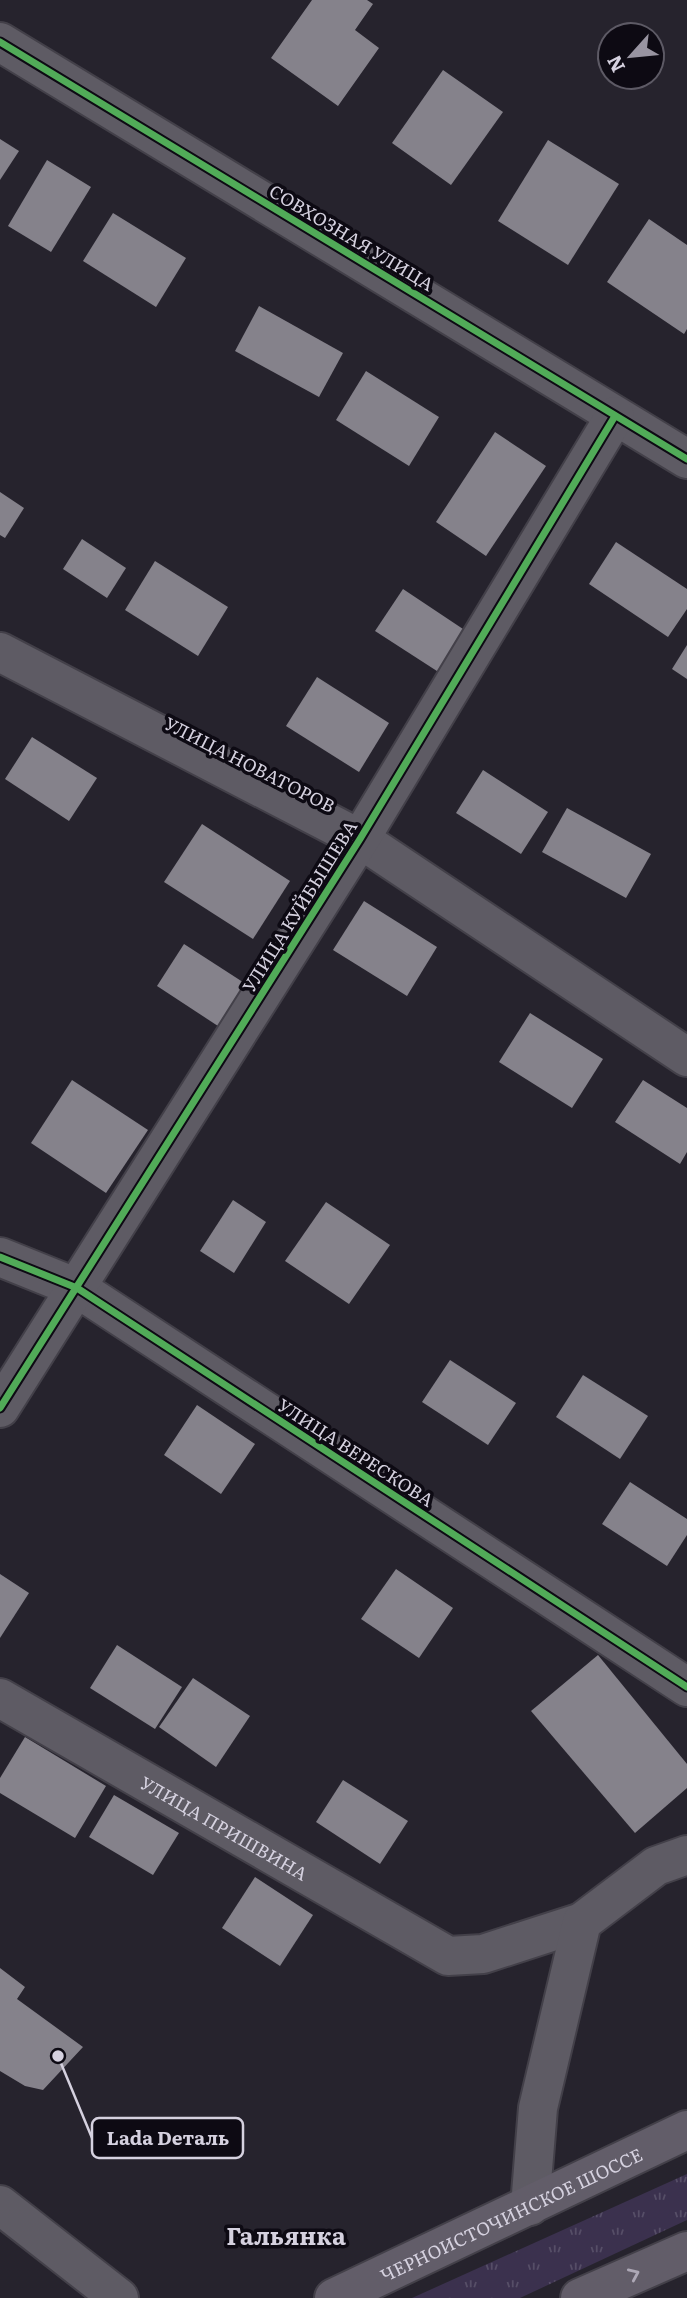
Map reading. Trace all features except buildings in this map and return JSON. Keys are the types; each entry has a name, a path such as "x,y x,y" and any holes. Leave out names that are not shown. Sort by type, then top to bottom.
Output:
{"main road":[{"name":"ЧЕРНОИСТОЧИНСКОЕ ШОССЕ","path":"334,2298 687,2130"},
{"path":"580,2298 687,2251"}],"street":[{"name":"СОВХОЗНАЯ УЛИЦА","path":"0,42 687,459"},
{"name":"УЛИЦА КУЙБЫШЕВА","path":"0,1408 360,839 615,416"},
{"name":"УЛИЦА НОВАТОРОВ","path":"0,652 360,839 687,1057"},
{"name":"УЛИЦА ВЕРЕСКОВА","path":"0,1257 77,1288 687,1687"},
{"name":"УЛИЦА ПРИШВИНА","path":"0,1698 448,1955 483,1954 582,1922"},
{"path":"530,2206 538,2108 582,1922 656,1866 687,1854"},
{"path":"0,2205 119,2298"}],"green space":[{"path":"687,2174 687,2220 520,2298 412,2298"}],"cycle path":[{"path":"0,42 687,459"},
{"path":"0,1408 360,839 615,416"},
{"path":"0,1257 77,1288 687,1687"}],"place":[{"name":"Lada Dеталь","path":"58,2056"}],"district":[{"name":"Гальянка","path":"286,2234"}]}
